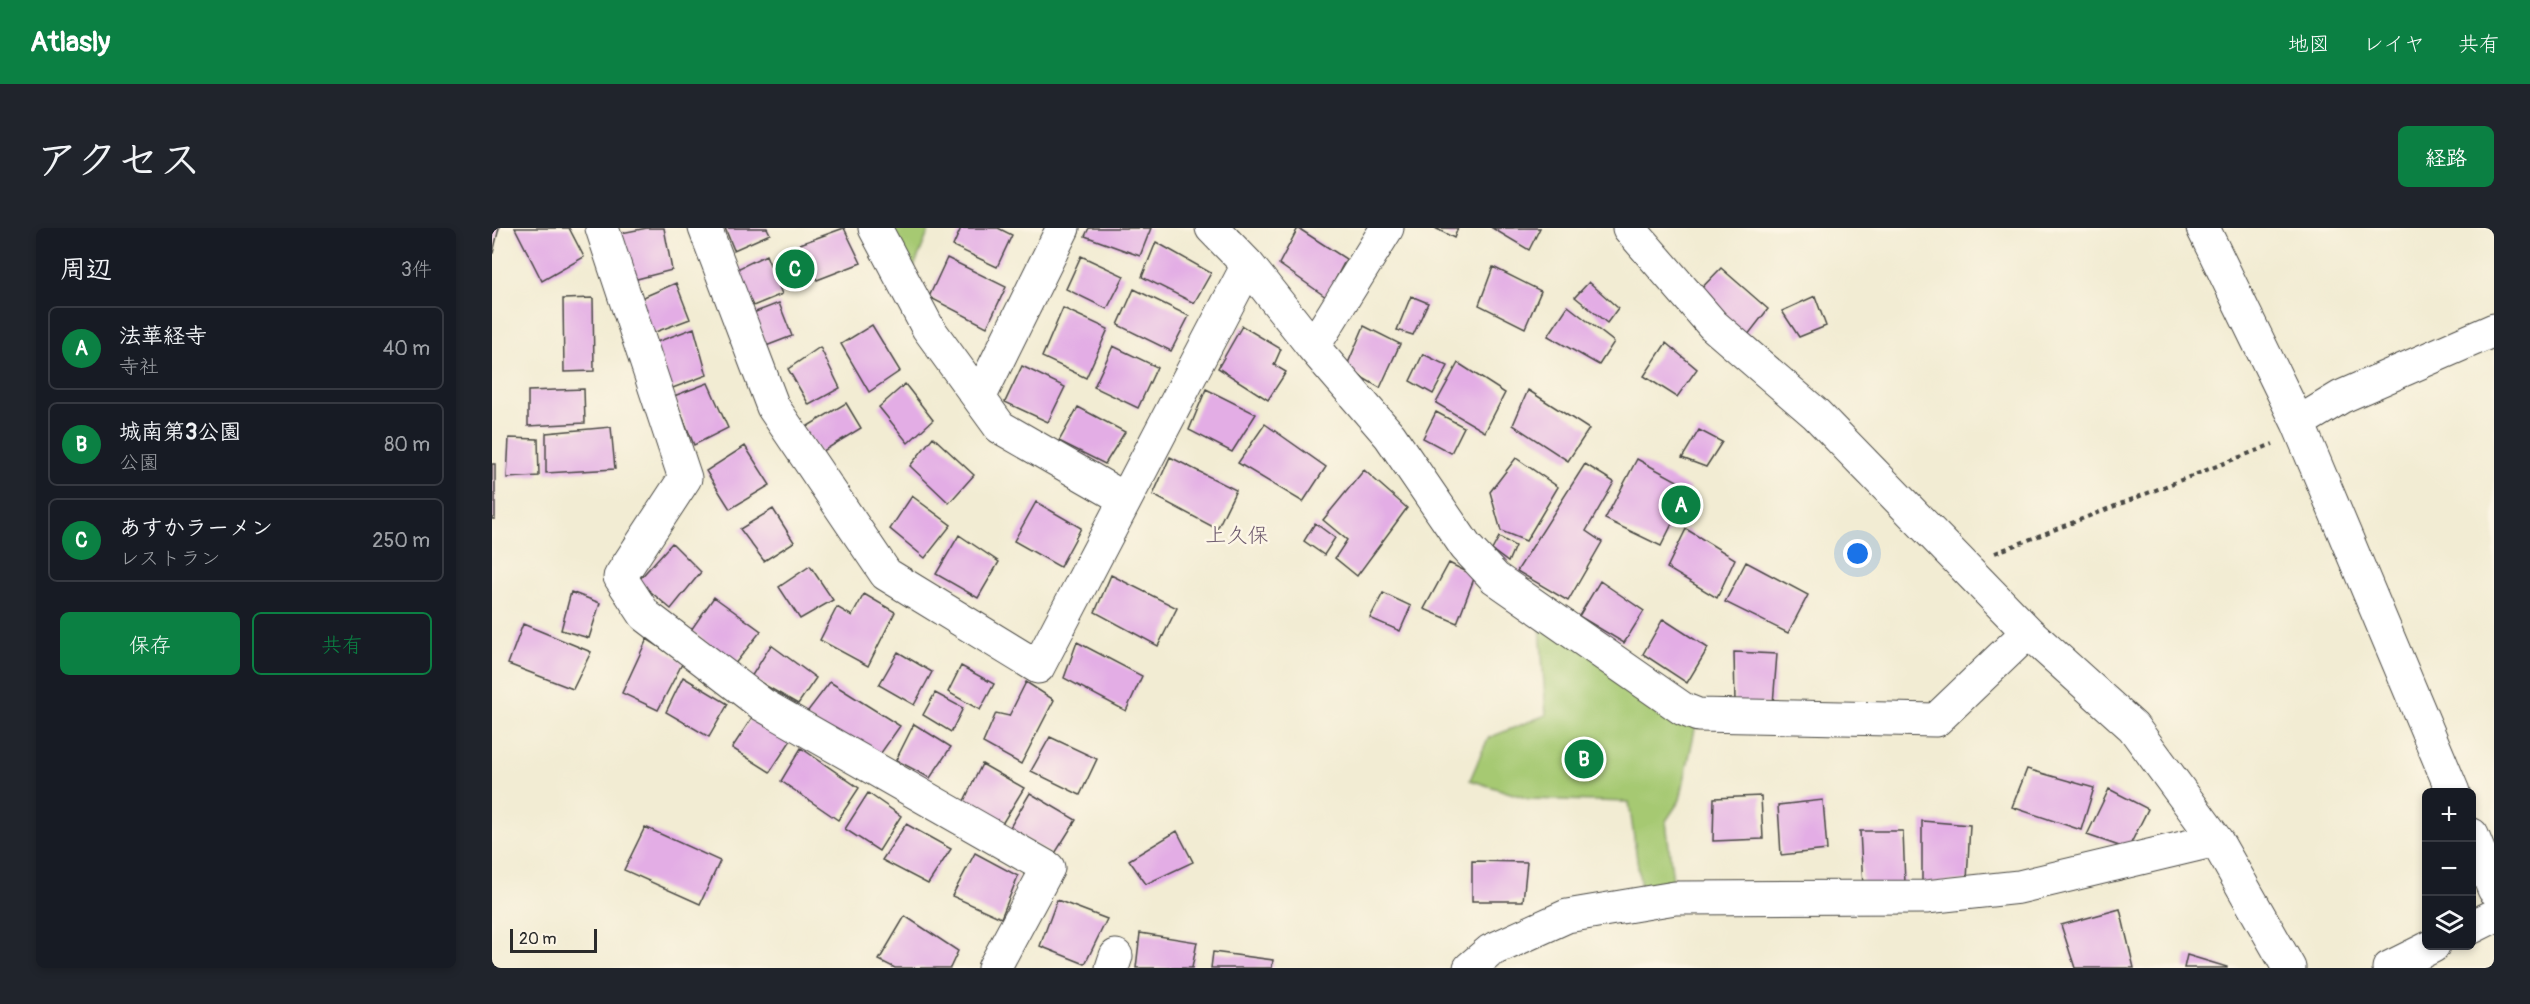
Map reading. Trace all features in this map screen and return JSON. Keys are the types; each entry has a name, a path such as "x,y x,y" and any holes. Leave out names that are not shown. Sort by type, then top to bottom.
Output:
{"street":[{"path":"602,228 685,478 620,577 645,615 763,705 1048,868 994,968"},
{"path":"705,228 773,407 886,574 1038,667 1248,265"},
{"path":"875,228 928,328 1000,427 1125,499"},
{"path":"979,398 1063,228"},
{"path":"1212,228 1248,265 1313,347 1389,436 1466,547 1495,578 1683,709 1698,715 1936,720 2028,632"},
{"path":"1313,347 1387,228"},
{"path":"1629,228 1713,325 1816,414 2028,632 2133,727 2216,840 2289,968"},
{"path":"2203,228 2299,428 2451,788"},
{"path":"2299,428 2341,397 2494,330"},
{"path":"1470,968 1490,951 1567,916 1675,898 1926,897 2019,887 2216,840"},
{"path":"2475,842 2494,889"},
{"path":"2476,925 2494,916"},
{"path":"2389,968 2423,950"}],"path":[{"path":"1964,565 2299,428"}],"green space":[{"path":"886,228 930,228 907,284"},
{"path":"1539,610 1698,715 1680,800 1666,821 1675,898 1643,903 1629,802 1529,799 1470,780 1488,738 1546,715"}],"building":[{"path":"492,228 499,228 493,253 492,253"},
{"path":"515,228 569,228 584,257 542,281"},
{"path":"647,228 664,228 672,270 633,280 621,233"},
{"path":"725,228 767,228 770,234 734,250"},
{"path":"844,228 861,263 817,280 800,244"},
{"path":"961,228 998,228 1012,235 997,267 953,246"},
{"path":"1089,228 1151,228 1140,256 1085,236"},
{"path":"1298,228 1346,259 1326,297 1279,264"},
{"path":"1435,228 1458,228 1454,238"},
{"path":"1492,228 1540,228 1529,250"},
{"path":"1156,242 1211,273 1194,303 1142,277"},
{"path":"766,255 782,294 753,306 735,270"},
{"path":"1081,256 1124,276 1107,309 1066,289"},
{"path":"947,258 1006,287 987,327 929,297"},
{"path":"1493,267 1541,291 1525,328 1479,305"},
{"path":"1721,268 1768,309 1744,340 1693,297"},
{"path":"1589,282 1618,308 1607,323 1575,297"},
{"path":"676,283 690,319 650,334 639,299"},
{"path":"1134,289 1189,316 1171,351 1118,325"},
{"path":"1411,296 1428,303 1413,335 1397,330"},
{"path":"1815,296 1826,326 1799,337 1782,311"},
{"path":"593,298 594,371 564,372 563,299"},
{"path":"779,303 792,336 766,346 753,313"},
{"path":"1568,306 1614,342 1599,365 1548,336"},
{"path":"1063,308 1108,329 1086,378 1042,357"},
{"path":"872,325 900,371 869,392 841,344"},
{"path":"1242,326 1281,349 1274,365 1286,372 1268,400 1218,368"},
{"path":"1364,326 1400,344 1380,388 1346,368"},
{"path":"694,328 707,375 670,389 654,343"},
{"path":"1666,343 1697,369 1677,397 1644,376"},
{"path":"1113,346 1157,367 1138,408 1094,387"},
{"path":"820,347 840,388 809,405 788,369"},
{"path":"1423,354 1448,366 1433,394 1410,381"},
{"path":"1458,363 1505,393 1485,432 1436,403"},
{"path":"1022,366 1065,387 1048,422 1005,402"},
{"path":"708,383 728,428 694,445 674,396"},
{"path":"905,384 933,420 908,443 879,407"},
{"path":"584,389 585,423 528,426 528,391"},
{"path":"1206,389 1256,414 1232,452 1189,430"},
{"path":"1528,390 1589,429 1568,461 1513,425"},
{"path":"846,403 861,428 820,453 803,429"},
{"path":"1078,407 1125,432 1105,464 1059,441"},
{"path":"1436,412 1464,427 1451,453 1423,438"},
{"path":"1265,424 1326,467 1303,502 1238,463"},
{"path":"611,427 615,469 546,473 546,433"},
{"path":"1699,430 1722,442 1706,467 1682,458"},
{"path":"933,437 974,475 949,503 910,466"},
{"path":"509,438 538,439 539,476 507,478"},
{"path":"745,446 770,485 730,509 706,471"},
{"path":"1170,457 1236,490 1217,529 1153,495"},
{"path":"1516,458 1558,487 1526,541 1501,531 1490,492"},
{"path":"1637,459 1690,488 1661,546 1605,519"},
{"path":"492,464 495,464 495,519 492,519"},
{"path":"1585,464 1614,482 1586,531 1602,542 1568,601 1517,571"},
{"path":"1364,470 1407,508 1357,576 1335,558 1347,540 1323,520"},
{"path":"912,496 951,525 925,558 890,529"},
{"path":"1036,502 1081,528 1060,567 1014,541"},
{"path":"773,509 794,542 764,561 740,529"},
{"path":"1315,523 1335,538 1324,555 1304,541"},
{"path":"1686,529 1735,559 1717,598 1667,568"},
{"path":"959,535 999,562 978,598 936,574"},
{"path":"1499,537 1515,546 1508,562 1492,550"},
{"path":"672,543 701,572 671,609 638,581"},
{"path":"1746,562 1808,595 1788,633 1725,602"},
{"path":"1449,563 1475,576 1457,623 1424,609"},
{"path":"810,566 833,600 800,619 779,587"},
{"path":"1111,575 1177,608 1158,646 1095,612"},
{"path":"1600,581 1644,611 1624,643 1579,616"},
{"path":"571,592 600,603 589,638 561,630"},
{"path":"1383,593 1411,606 1400,631 1370,618"},
{"path":"864,594 895,612 868,666 820,640 837,607 852,616"},
{"path":"714,597 761,631 734,665 691,630"},
{"path":"1663,619 1708,648 1687,683 1643,654"},
{"path":"523,624 591,652 573,689 508,664"},
{"path":"647,639 683,662 658,710 622,693"},
{"path":"1077,642 1142,676 1126,711 1064,678"},
{"path":"771,645 816,678 798,704 751,677"},
{"path":"898,652 932,672 914,705 879,685"},
{"path":"1734,652 1777,654 1773,704 1735,704"},
{"path":"961,666 994,684 980,710 948,692"},
{"path":"683,677 728,704 709,737 666,712"},
{"path":"830,682 900,726 876,760 804,716"},
{"path":"1026,682 1054,700 1021,764 983,743 996,713 1009,716"},
{"path":"935,693 963,708 951,732 923,715"},
{"path":"753,716 791,740 770,772 732,748"},
{"path":"914,724 951,747 930,778 896,760"},
{"path":"1050,737 1097,759 1080,795 1031,771"},
{"path":"801,748 859,788 838,820 781,781"},
{"path":"982,764 1024,788 1002,824 963,803"},
{"path":"2027,769 2094,788 2081,830 2012,807"},
{"path":"2109,789 2148,809 2128,849 2087,835"},
{"path":"868,793 901,816 879,851 845,829"},
{"path":"1030,793 1076,820 1054,855 1009,829"},
{"path":"1761,796 1763,839 1713,841 1714,798"},
{"path":"1823,800 1827,850 1781,855 1778,805"},
{"path":"1922,821 1970,825 1967,880 1922,884"},
{"path":"906,824 951,849 928,884 882,860"},
{"path":"645,827 720,861 700,904 624,870"},
{"path":"1177,831 1193,862 1146,884 1129,860"},
{"path":"1860,831 1903,831 1905,884 1863,887"},
{"path":"975,853 1018,876 1001,918 952,896"},
{"path":"1472,861 1527,862 1523,901 1472,901"},
{"path":"1057,900 1107,919 1085,964 1040,946"},
{"path":"2120,909 2134,968 2075,968 2061,925"},
{"path":"905,916 958,951 950,968 895,968 879,960"},
{"path":"1140,933 1197,942 1192,968 1136,968"},
{"path":"1213,952 1273,960 1272,968 1211,968"},
{"path":"2187,955 2227,967 2227,968 2184,968"}],"place":[{"name":"あすかラーメン","path":"795,269"},
{"name":"法華経寺","path":"1681,505"},
{"name":"城南第3公園","path":"1584,759"}],"district":[{"name":"上久保","path":"1237,535"}]}
